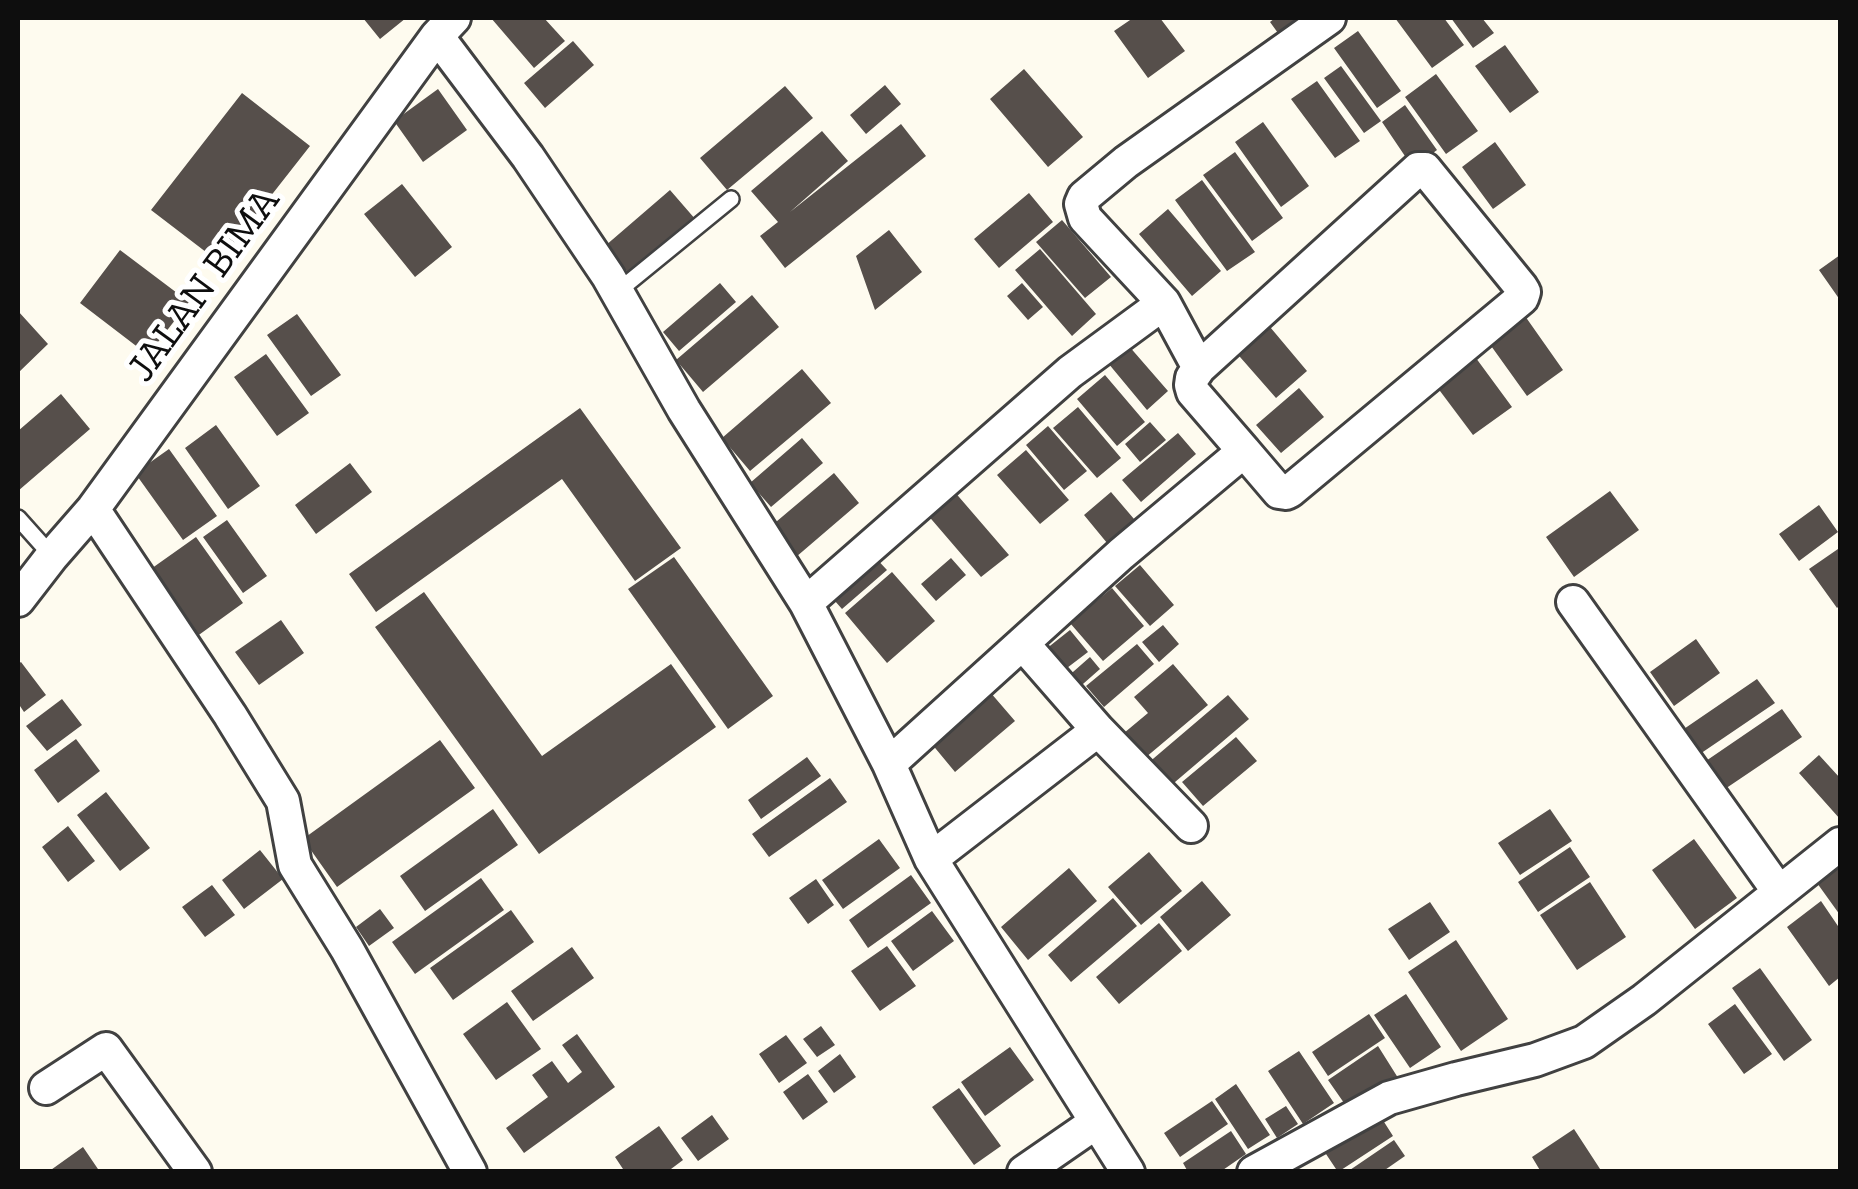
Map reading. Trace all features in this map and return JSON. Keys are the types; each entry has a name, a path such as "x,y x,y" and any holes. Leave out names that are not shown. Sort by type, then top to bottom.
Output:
{"street":[{"path":"1199,368 1164,303 1085,218 1081,211 1084,197 1126,162 1329,18"},
{"path":"446,27 617,292 684,410 806,603 889,764 931,858 1128,1172"},
{"name":"JALAN BIMA","path":"18,600 93,509 446,27"},
{"path":"1418,169 1425,169 1524,292 1522,298 1286,494 1279,492 1244,451 1192,390 1192,378 1418,169"},
{"path":"806,603 1070,372 1164,303"},
{"path":"889,764 1121,554 1244,451"},
{"path":"93,509 283,801 295,865 470,1172"},
{"path":"1573,602 1779,892"},
{"path":"1023,644 1190,826"},
{"path":"931,858 1098,730"},
{"path":"1254,1172 1389,1098 1535,1060 1584,1042 1644,1000 1840,844"},
{"path":"46,1088 106,1048 195,1172"},
{"path":"1024,1172 1095,1123"}],"lane":[{"path":"617,292 731,199"},
{"path":"18,518 52,556"}],"building":[{"path":"363,18 406,18 380,39"},
{"path":"491,18 544,18 565,41 534,68"},
{"path":"1133,18 1160,18 1185,51 1148,78 1114,31"},
{"path":"1275,18 1314,18 1283,40 1270,22"},
{"path":"1395,18 1444,18 1464,45 1432,68"},
{"path":"1451,18 1482,18 1494,33 1473,48"},
{"path":"1358,31 1401,91 1377,108 1334,48"},
{"path":"573,41 594,65 545,108 524,83"},
{"path":"1505,45 1539,92 1510,113 1475,66"},
{"path":"1341,66 1381,121 1364,133 1324,78"},
{"path":"1024,69 1083,137 1048,167 990,99"},
{"path":"1436,74 1478,131 1446,154 1405,97"},
{"path":"1317,81 1360,141 1335,158 1291,99"},
{"path":"885,85 901,104 866,134 850,115"},
{"path":"785,86 813,118 727,190 700,158"},
{"path":"438,89 467,130 423,162 394,121"},
{"path":"242,93 310,146 219,262 151,210"},
{"path":"1405,105 1437,150 1413,168 1382,122"},
{"path":"1263,122 1309,186 1281,207 1235,142"},
{"path":"901,124 926,156 785,268 760,236 778,222 751,191 822,131 848,161 790,212"},
{"path":"1495,142 1526,185 1493,209 1462,167"},
{"path":"1235,152 1283,218 1252,241 1203,175"},
{"path":"1202,180 1255,252 1227,271 1175,200"},
{"path":"402,184 452,247 415,277 364,214"},
{"path":"670,190 696,220 631,276 605,246"},
{"path":"1029,193 1053,222 999,268 974,239"},
{"path":"1168,209 1221,271 1192,296 1139,234"},
{"path":"1062,220 1111,277 1085,298 1036,242"},
{"path":"889,230 922,272 875,310 856,256"},
{"path":"1040,249 1096,314 1072,336 1015,270"},
{"path":"120,250 189,302 148,355 80,303"},
{"path":"1840,255 1840,300 1819,270"},
{"path":"720,283 736,302 679,351 663,332"},
{"path":"1022,283 1043,307 1028,320 1007,296"},
{"path":"752,295 779,327 703,392 676,360"},
{"path":"18,311 48,344 18,373"},
{"path":"297,314 341,375 311,396 267,335"},
{"path":"1525,316 1563,370 1527,396 1489,343"},
{"path":"1265,321 1307,371 1276,398 1233,349"},
{"path":"1128,345 1168,391 1147,410 1108,363"},
{"path":"266,354 309,413 277,436 234,377"},
{"path":"1473,354 1512,407 1473,435 1434,383"},
{"path":"802,369 831,403 750,471 722,438"},
{"path":"1105,375 1145,422 1117,446 1077,399"},
{"path":"1299,388 1324,417 1281,453 1256,425"},
{"path":"61,394 90,429 18,491 18,431"},
{"path":"1078,407 1121,458 1097,478 1053,428"},
{"path":"580,408 681,548 635,581 562,479 376,612 349,574"},
{"path":"1150,422 1166,440 1140,462 1125,444"},
{"path":"216,425 260,486 228,509 185,448"},
{"path":"1048,426 1087,471 1064,490 1026,445"},
{"path":"1178,433 1196,454 1141,502 1122,480"},
{"path":"802,438 823,463 771,507 750,483"},
{"path":"169,449 217,516 183,540 135,473"},
{"path":"1026,450 1069,500 1040,524 997,475"},
{"path":"350,463 372,492 316,534 295,505"},
{"path":"834,473 859,503 796,557 770,527"},
{"path":"953,490 1009,555 981,577 926,513"},
{"path":"1610,491 1639,530 1574,577 1546,537"},
{"path":"1111,492 1140,526 1112,549 1084,515"},
{"path":"1819,505 1838,532 1799,561 1779,534"},
{"path":"227,520 267,576 243,593 203,537"},
{"path":"196,537 243,603 196,637 148,571"},
{"path":"1838,549 1840,605 1837,608 1809,569"},
{"path":"872,554 887,570 842,609 827,592"},
{"path":"674,557 773,696 728,729 628,589"},
{"path":"951,558 966,575 936,601 921,584"},
{"path":"1140,565 1174,605 1150,626 1115,586"},
{"path":"892,572 935,621 887,663 845,613"},
{"path":"1112,588 1144,626 1103,661 1070,623"},
{"path":"424,592 542,756 671,664 716,727 539,854 375,627"},
{"path":"281,620 304,653 259,685 235,652"},
{"path":"1163,625 1179,644 1159,662 1142,642"},
{"path":"1070,630 1088,652 1063,671 1046,649"},
{"path":"1696,639 1720,673 1674,706 1650,672"},
{"path":"1137,644 1154,664 1104,707 1086,686"},
{"path":"1090,657 1100,669 1075,691 1065,679"},
{"path":"21,662 46,695 24,712 18,703"},
{"path":"1173,664 1208,705 1139,763 1118,738 1148,713 1134,697"},
{"path":"1757,679 1775,703 1694,758 1678,733"},
{"path":"990,692 1015,721 955,772 931,743"},
{"path":"1228,695 1249,719 1168,788 1147,764"},
{"path":"62,699 82,725 47,751 26,726"},
{"path":"1782,709 1802,737 1719,793 1700,765"},
{"path":"1236,737 1257,761 1203,806 1182,782"},
{"path":"76,739 100,771 58,803 34,770"},
{"path":"440,740 475,788 337,887 303,839"},
{"path":"1819,755 1840,778 1840,819 1799,773"},
{"path":"807,757 821,776 761,819 748,800"},
{"path":"830,778 847,802 769,857 752,834"},
{"path":"106,792 150,848 120,871 77,815"},
{"path":"493,809 518,845 425,911 400,876"},
{"path":"1550,809 1572,841 1520,875 1498,843"},
{"path":"68,826 95,861 68,882 42,847"},
{"path":"879,839 900,868 843,909 822,880"},
{"path":"1694,839 1737,898 1695,929 1652,870"},
{"path":"1570,847 1590,877 1538,912 1518,882"},
{"path":"260,850 283,879 244,909 222,880"},
{"path":"1149,852 1182,891 1141,925 1108,887"},
{"path":"1840,866 1840,915 1817,883"},
{"path":"1069,868 1097,901 1028,960 1001,927"},
{"path":"911,875 931,903 868,948 849,920"},
{"path":"481,878 504,910 415,974 392,942"},
{"path":"816,879 834,905 808,924 789,898"},
{"path":"1202,881 1231,915 1188,951 1160,917"},
{"path":"1590,882 1626,937 1577,970 1540,915"},
{"path":"212,885 235,915 205,937 182,907"},
{"path":"1113,898 1137,926 1071,982 1048,955"},
{"path":"1821,901 1840,929 1840,977 1829,986 1787,927"},
{"path":"1430,902 1450,932 1409,960 1388,929"},
{"path":"380,909 394,928 369,946 356,927"},
{"path":"511,910 534,942 453,1000 430,968"},
{"path":"932,911 954,941 913,971 891,941"},
{"path":"1159,923 1182,951 1119,1004 1096,977"},
{"path":"1456,940 1508,1019 1461,1051 1408,972"},
{"path":"887,946 916,986 880,1011 851,971"},
{"path":"572,947 594,978 533,1021 511,991"},
{"path":"1760,968 1812,1040 1784,1061 1732,988"},
{"path":"1406,994 1441,1047 1410,1068 1374,1015"},
{"path":"507,1002 541,1049 496,1080 463,1034"},
{"path":"1735,1004 1772,1054 1744,1074 1708,1024"},
{"path":"1369,1014 1385,1038 1328,1076 1312,1052"},
{"path":"821,1026 835,1045 817,1057 803,1039"},
{"path":"577,1034 615,1087 524,1153 506,1128 548,1097 532,1075 552,1061 568,1083 582,1072 562,1045"},
{"path":"786,1035 807,1063 779,1083 759,1054"},
{"path":"1378,1046 1400,1081 1351,1113 1328,1080"},
{"path":"1010,1047 1034,1080 985,1116 961,1082"},
{"path":"1299,1051 1334,1103 1303,1124 1268,1071"},
{"path":"840,1054 856,1077 834,1093 818,1071"},
{"path":"808,1074 828,1102 803,1120 783,1092"},
{"path":"1236,1084 1270,1135 1248,1149 1215,1099"},
{"path":"959,1088 1001,1146 974,1165 932,1107"},
{"path":"1212,1101 1228,1124 1180,1157 1164,1133"},
{"path":"1286,1106 1298,1124 1277,1138 1265,1119"},
{"path":"1379,1114 1393,1136 1338,1172 1324,1151"},
{"path":"712,1115 729,1139 698,1161 681,1138"},
{"path":"659,1126 683,1160 667,1172 625,1172 615,1157"},
{"path":"1574,1129 1602,1172 1541,1172 1532,1157"},
{"path":"1231,1131 1246,1154 1220,1172 1188,1172 1183,1163"},
{"path":"1394,1140 1405,1156 1382,1172 1347,1172"},
{"path":"83,1147 100,1172 48,1172"}]}
